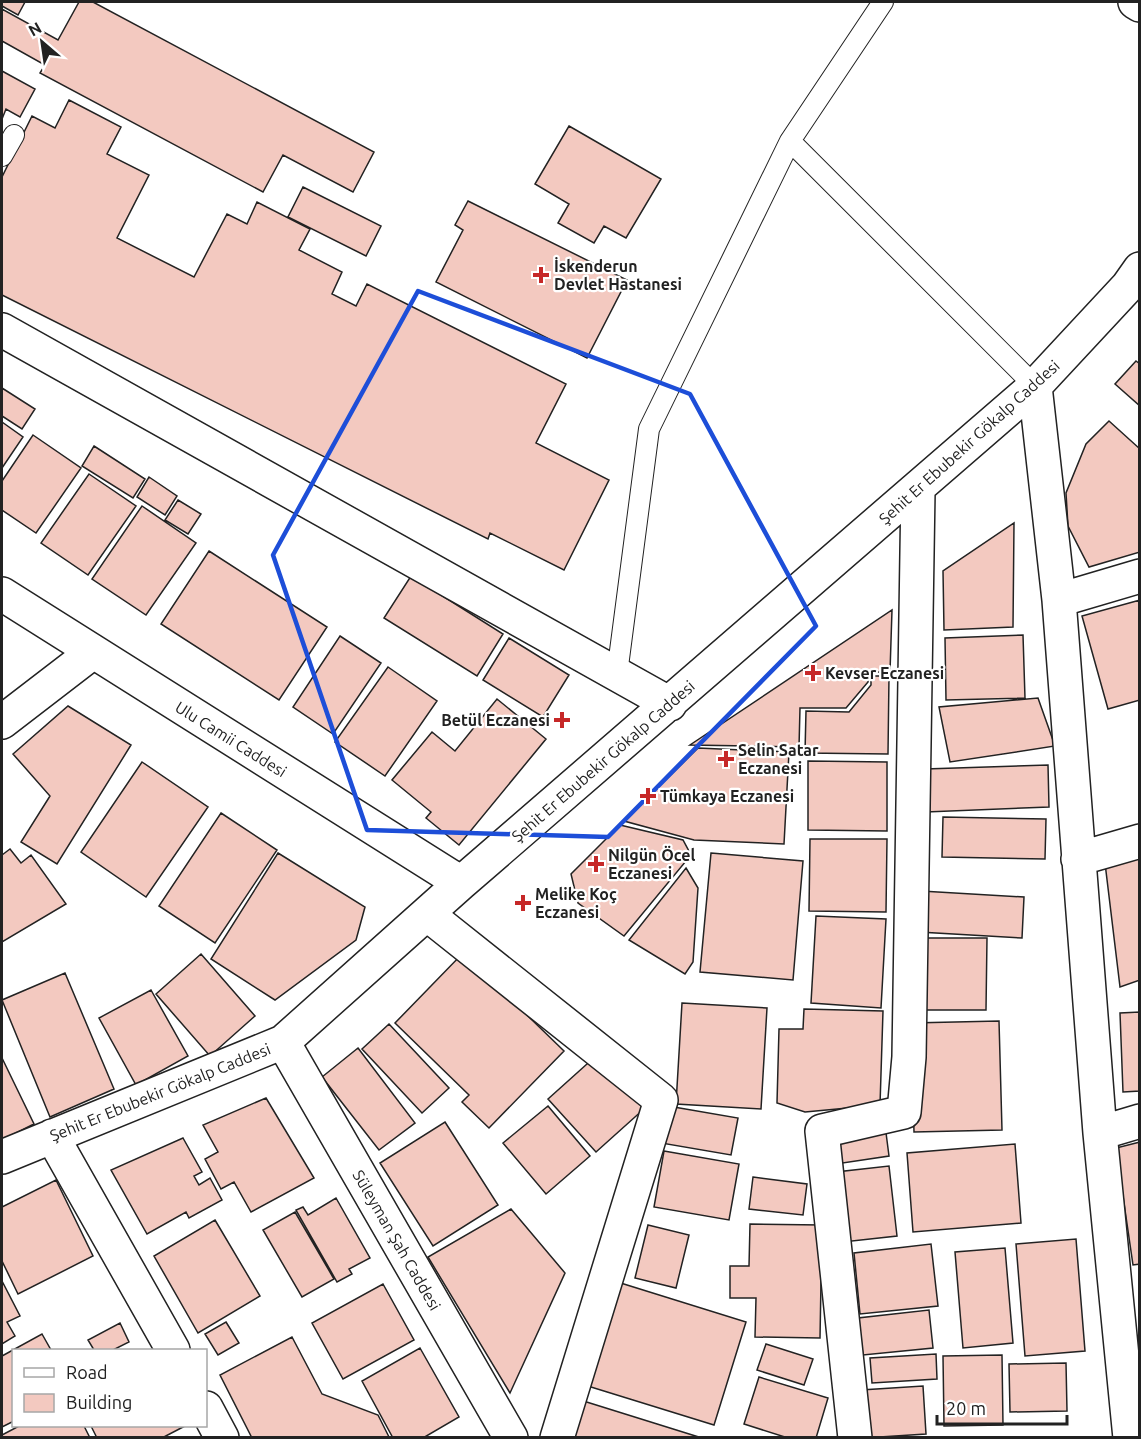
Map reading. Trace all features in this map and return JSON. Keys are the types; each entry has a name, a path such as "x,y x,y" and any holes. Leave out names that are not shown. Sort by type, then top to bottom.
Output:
{"street":[{"path":"1135,2 1140,4"},
{"name":"Şehit Er Ebubekir Gökalp Caddesi","path":"2,1157 283,1042 461,883 918,490 1035,386 1128,286 1140,269"},
{"path":"2,330 670,704"},
{"path":"1035,386 1059,600 1075,782 1078,860 1100,1133 1130,1437"},
{"path":"855,1437 822,1131 904,1112 909,1057 918,490"},
{"path":"1059,600 1140,576"},
{"name":"Ulu Camii Caddesi","path":"2,594 461,883"},
{"path":"2,722 93,652"},
{"path":"1078,860 1140,841"},
{"path":"427,914 661,1100 557,1437"},
{"name":"Süleyman Şah Caddesi","path":"283,1042 511,1437"},
{"path":"1100,1133 1140,1120"},
{"path":"52,1136 172,1349"},
{"path":"207,1410 222,1437"}],"lane":[{"path":"617,674 649,429 790,141 882,2"},
{"path":"2,156 14,135"},
{"path":"790,141 1035,386"}],"highlighted area":[{"path":"418,291 690,394 816,626 608,837 367,830 273,555"}],"building":[{"path":"2,2 25,2 18,15 2,6"},
{"path":"79,2 93,2 374,152 353,192 283,155 263,192 40,73 45,65 2,41 2,9 58,40"},
{"path":"2,71 35,89 20,117 6,109 2,119"},
{"path":"69,100 121,127 107,154 149,175 117,238 194,277 227,214 247,224 257,202 310,229 299,250 342,272 332,294 356,306 367,284 566,384 536,443 609,480 564,570 490,533 488,539 2,295 2,177 32,116 55,128"},
{"path":"569,126 661,179 626,238 604,226 594,243 558,223 569,204 535,184"},
{"path":"303,187 381,226 366,256 288,217"},
{"path":"468,201 627,280 587,358 436,282 463,230 455,225"},
{"path":"1136,361 1140,364 1140,406 1115,384"},
{"path":"2,388 35,409 22,429 2,416"},
{"path":"1109,421 1140,449 1140,552 1089,567 1068,526 1066,493 1086,444"},
{"path":"2,422 23,437 2,468"},
{"path":"33,435 81,468 36,533 2,510 2,481"},
{"path":"94,446 145,479 133,498 82,466"},
{"path":"89,474 136,506 88,575 41,543"},
{"path":"149,477 177,496 165,515 137,497"},
{"path":"178,500 201,514 188,534 165,520"},
{"path":"142,506 196,543 146,615 92,579"},
{"path":"1014,523 1013,627 944,630 943,571"},
{"path":"209,551 327,627 279,700 161,624"},
{"path":"411,576 503,634 477,676 384,618"},
{"path":"1140,600 1140,700 1108,709 1082,616"},
{"path":"892,610 890,672 868,672 868,682 846,708 800,708 799,747 690,745"},
{"path":"1023,635 1025,698 946,700 945,638"},
{"path":"340,636 381,663 333,734 293,707"},
{"path":"509,638 569,675 543,717 483,680"},
{"path":"388,667 437,701 385,776 335,742"},
{"path":"871,676 889,676 888,754 805,753 806,711 849,712 871,685"},
{"path":"1038,698 1055,746 950,762 939,707"},
{"path":"497,699 546,739 459,845 426,818 431,812 392,780 432,732 455,751"},
{"path":"68,706 131,745 57,864 21,842 50,796 13,754"},
{"path":"698,748 789,752 784,844 694,840 624,821"},
{"path":"808,761 887,762 887,831 808,830"},
{"path":"142,762 208,807 146,897 81,852"},
{"path":"1048,765 1049,807 926,812 925,769"},
{"path":"221,813 277,850 215,943 159,906"},
{"path":"943,817 1046,819 1045,859 942,857"},
{"path":"620,825 683,840 691,855 624,936 578,903 571,874"},
{"path":"810,839 887,839 886,912 809,911"},
{"path":"10,849 21,863 31,855 66,904 2,942 2,855"},
{"path":"1140,852 1140,980 1120,987 1105,863"},
{"path":"278,853 365,907 356,940 275,1000 211,959"},
{"path":"711,853 803,861 793,980 700,972"},
{"path":"686,868 698,888 693,962 685,974 629,940"},
{"path":"921,891 1024,897 1022,938 919,932"},
{"path":"816,916 886,919 881,1008 811,1003"},
{"path":"917,938 987,938 986,1010 916,1010"},
{"path":"463,953 564,1051 489,1128 462,1102 469,1095 395,1023"},
{"path":"201,954 255,1016 210,1056 156,994"},
{"path":"65,973 114,1089 50,1117 2,1000"},
{"path":"151,990 188,1056 136,1085 99,1018"},
{"path":"682,1003 767,1008 761,1109 676,1104"},
{"path":"804,1009 883,1011 880,1105 805,1112 777,1103 779,1029 803,1029"},
{"path":"1140,1012 1140,1091 1123,1092 1120,1013"},
{"path":"999,1021 1002,1130 914,1132 911,1023"},
{"path":"389,1024 449,1088 422,1113 362,1049"},
{"path":"358,1048 415,1123 379,1150 322,1077"},
{"path":"597,1055 645,1108 596,1152 548,1099"},
{"path":"2,1058 34,1124 2,1140"},
{"path":"266,1098 314,1178 251,1212 234,1182 221,1189 205,1159 218,1152 203,1125"},
{"path":"548,1106 590,1156 546,1194 503,1143"},
{"path":"668,1106 738,1118 731,1155 661,1143"},
{"path":"445,1122 498,1205 433,1246 380,1163"},
{"path":"885,1125 889,1156 836,1164 832,1133"},
{"path":"183,1138 202,1172 194,1176 199,1185 210,1178 222,1200 189,1218 186,1212 147,1234 111,1170"},
{"path":"1140,1142 1140,1264 1133,1265 1116,1148"},
{"path":"1015,1144 1021,1223 913,1232 907,1153"},
{"path":"664,1151 739,1164 729,1220 654,1207"},
{"path":"889,1166 897,1236 843,1242 836,1172"},
{"path":"753,1177 807,1184 803,1215 749,1209"},
{"path":"56,1180 93,1256 18,1294 2,1261 2,1207"},
{"path":"336,1198 370,1258 349,1269 352,1274 337,1282 296,1210 303,1207 308,1215"},
{"path":"511,1209 565,1273 510,1393 428,1257"},
{"path":"295,1212 334,1279 302,1297 263,1230"},
{"path":"215,1220 260,1296 198,1333 154,1256"},
{"path":"750,1224 822,1225 820,1338 755,1337 756,1298 730,1298 730,1266 749,1266"},
{"path":"648,1225 689,1235 676,1288 635,1278"},
{"path":"1076,1239 1085,1351 1025,1356 1016,1244"},
{"path":"931,1244 938,1306 860,1314 854,1253"},
{"path":"1005,1248 1013,1343 963,1348 955,1252"},
{"path":"611,1280 746,1322 714,1425 578,1383"},
{"path":"2,1281 20,1316 7,1322 15,1336 2,1344"},
{"path":"383,1284 414,1340 343,1379 312,1323"},
{"path":"929,1310 933,1348 863,1355 858,1318"},
{"path":"226,1322 239,1343 218,1355 205,1334"},
{"path":"120,1323 129,1342 115,1349 93,1349 88,1340"},
{"path":"42,1334 50,1349 15,1349"},
{"path":"292,1337 322,1394 378,1415 389,1437 252,1438 220,1375"},
{"path":"766,1344 813,1359 804,1385 757,1370"},
{"path":"420,1348 459,1417 423,1438 393,1438 362,1381"},
{"path":"12,1350 12,1422 2,1427 2,1356"},
{"path":"936,1354 937,1379 872,1383 870,1358"},
{"path":"1002,1355 1003,1425 944,1426 943,1356"},
{"path":"1066,1363 1067,1411 1010,1412 1009,1364"},
{"path":"759,1377 828,1398 816,1438 788,1438 744,1424"},
{"path":"923,1386 926,1434 864,1438 861,1390"},
{"path":"577,1399 702,1438 565,1438"},
{"path":"17,1427 84,1427 90,1438 2,1438 2,1435"},
{"path":"92,1427 183,1427 162,1438 97,1438"}],"place":[{"name":"İskenderun Devlet Hastanesi","path":"541,275"},
{"name":"Kevser Eczanesi","path":"813,673"},
{"name":"Betül Eczanesi","path":"562,720"},
{"name":"Selin Satar Eczanesi","path":"726,759"},
{"name":"Tümkaya Eczanesi","path":"648,796"},
{"name":"Nilgün Öcel Eczanesi","path":"596,864"},
{"name":"Melike Koç Eczanesi","path":"523,903"}]}
